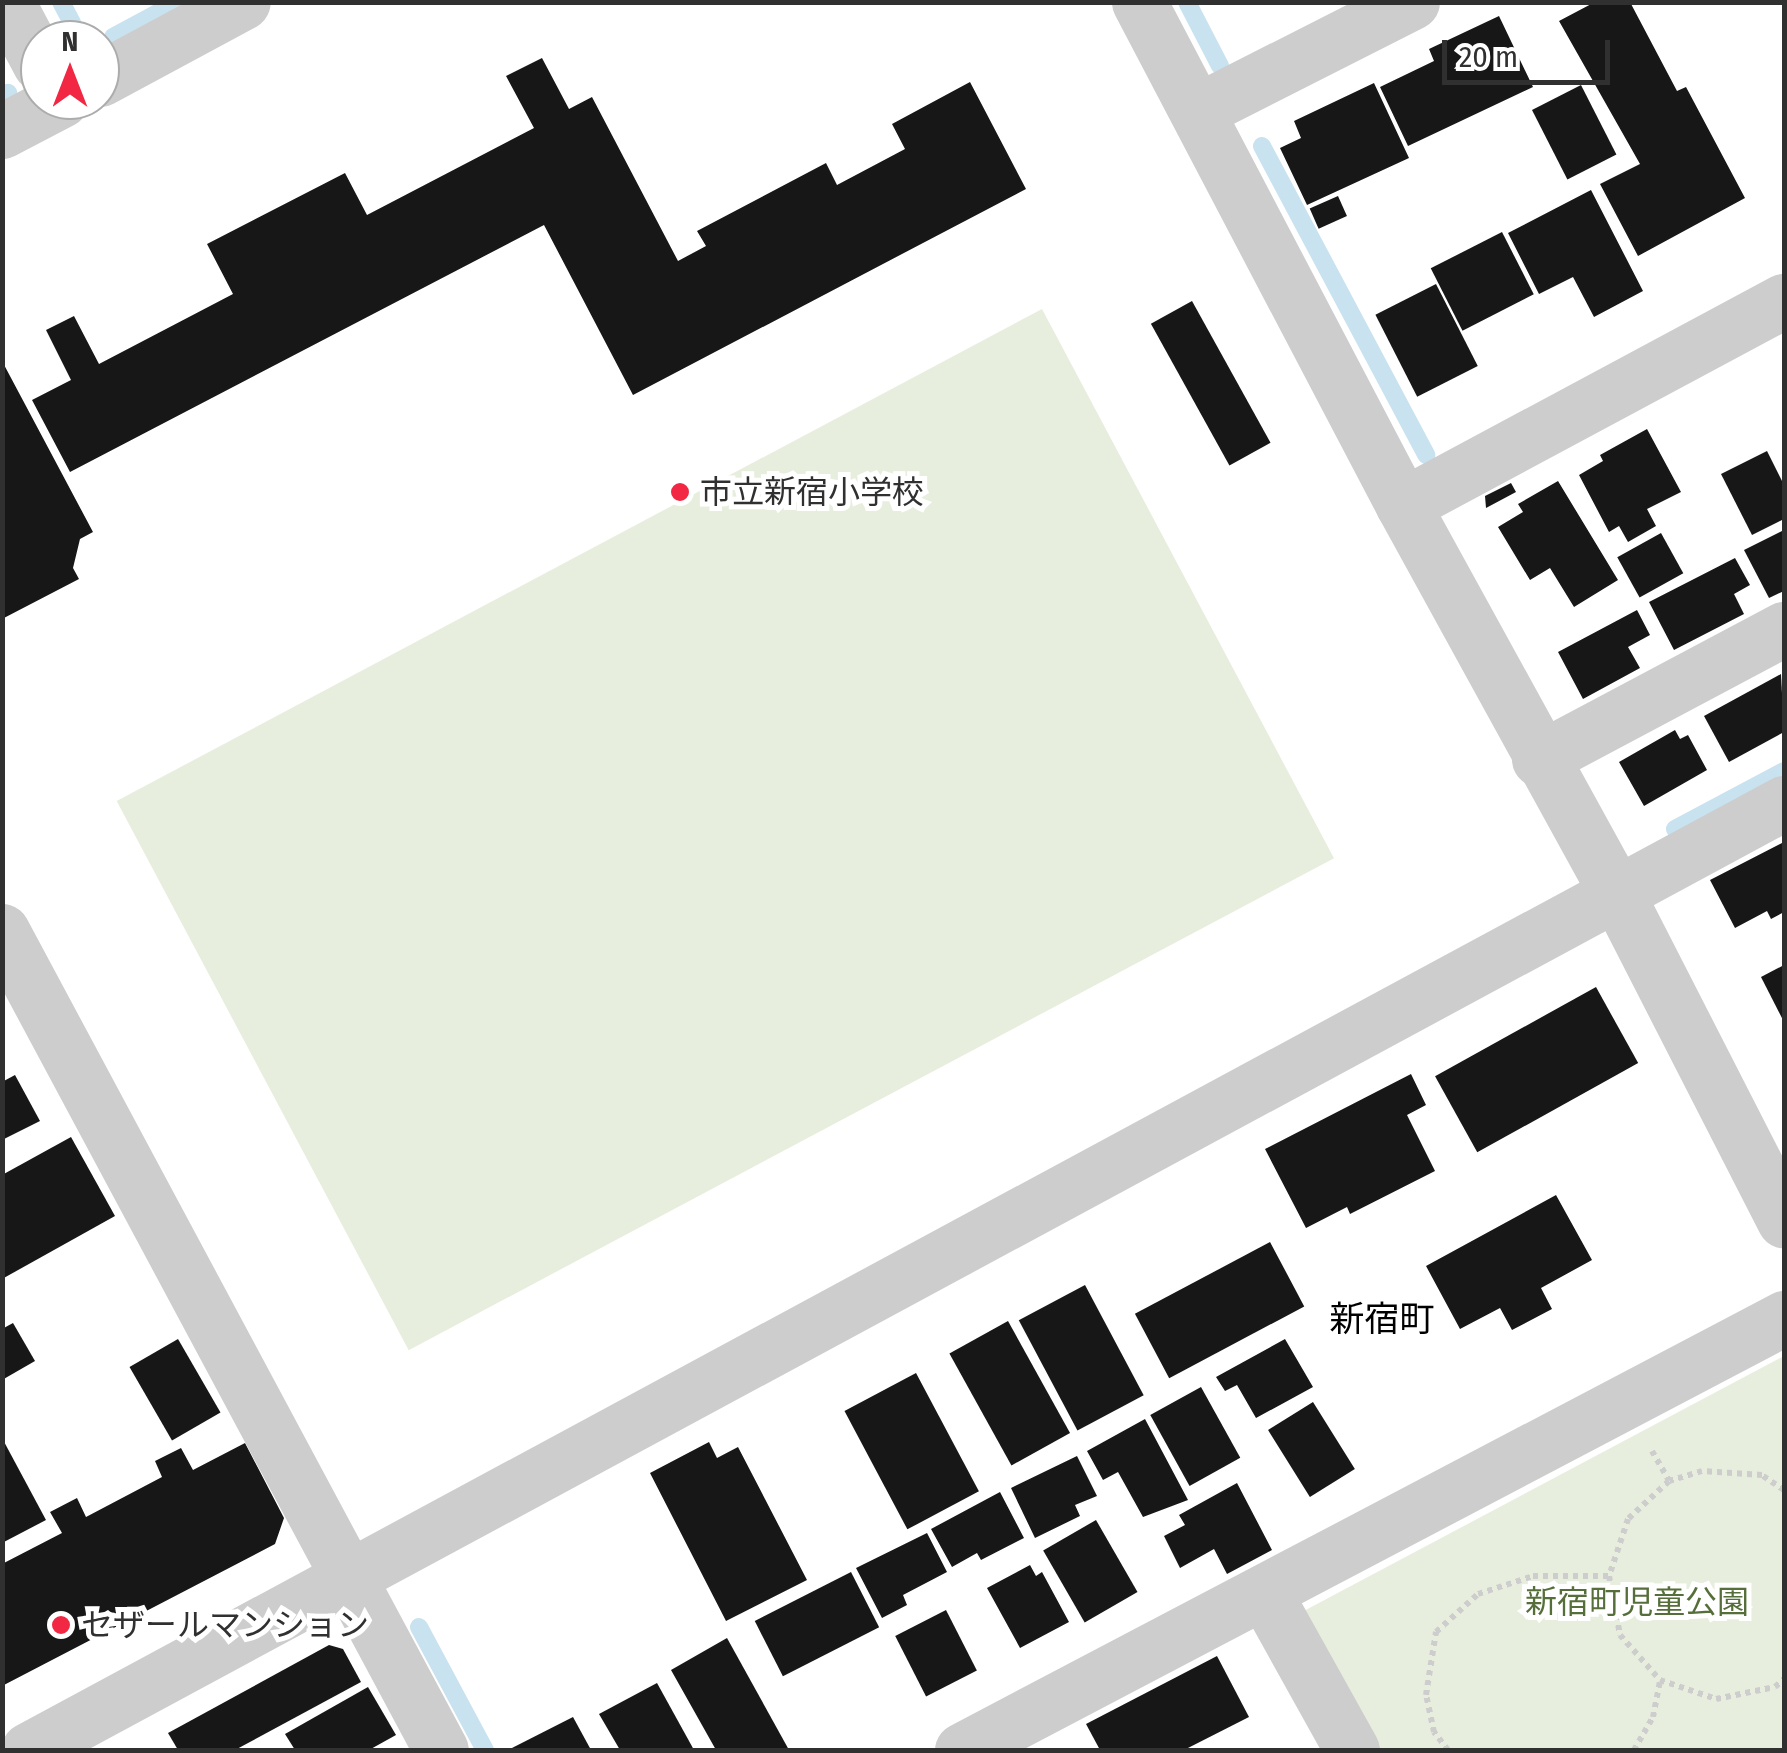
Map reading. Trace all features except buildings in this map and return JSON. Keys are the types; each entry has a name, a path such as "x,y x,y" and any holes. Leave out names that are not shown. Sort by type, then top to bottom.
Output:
{"street":[{"path":"7,2 20,26"},
{"path":"120,68 244,2"},
{"path":"1139,2 1403,505 1616,892 1784,1220"},
{"path":"1197,111 1412,2"},
{"path":"1403,505 1784,301"},
{"path":"1540,759 1784,629"},
{"path":"28,1750 1784,804"},
{"path":"2,931 441,1750"},
{"path":"962,1750 1784,1318"},
{"path":"1264,1592 1352,1750"}],"path":[{"path":"1784,1490 1762,1475 1702,1471 1669,1481 1628,1519 1609,1576 1620,1635 1660,1680 1716,1699 1775,1687 1784,1679"},
{"path":"1448,1750 1434,1732 1426,1694 1436,1632 1478,1594 1533,1576 1609,1576"},
{"path":"1634,1750 1653,1717 1660,1680"}],"green space":[{"path":"1042,309 1334,858 409,1350 117,801"},
{"name":"新宿町児童公園","path":"1784,1356 1784,1750 1373,1750 1300,1613"}],"waterway":[{"path":"61,2 70,20"},
{"path":"120,33 178,2"},
{"path":"1187,2 1220,66"},
{"path":"2,96 8,93"},
{"path":"1262,146 1426,455"},
{"path":"1675,829 1784,771"},
{"path":"419,1627 485,1750"}],"place":[{"name":"市立新宿小学校","path":"680,492"},
{"name":"セザールマンション","path":"61,1625"}],"district":[{"name":"新宿町","path":"1382,1319"}]}
